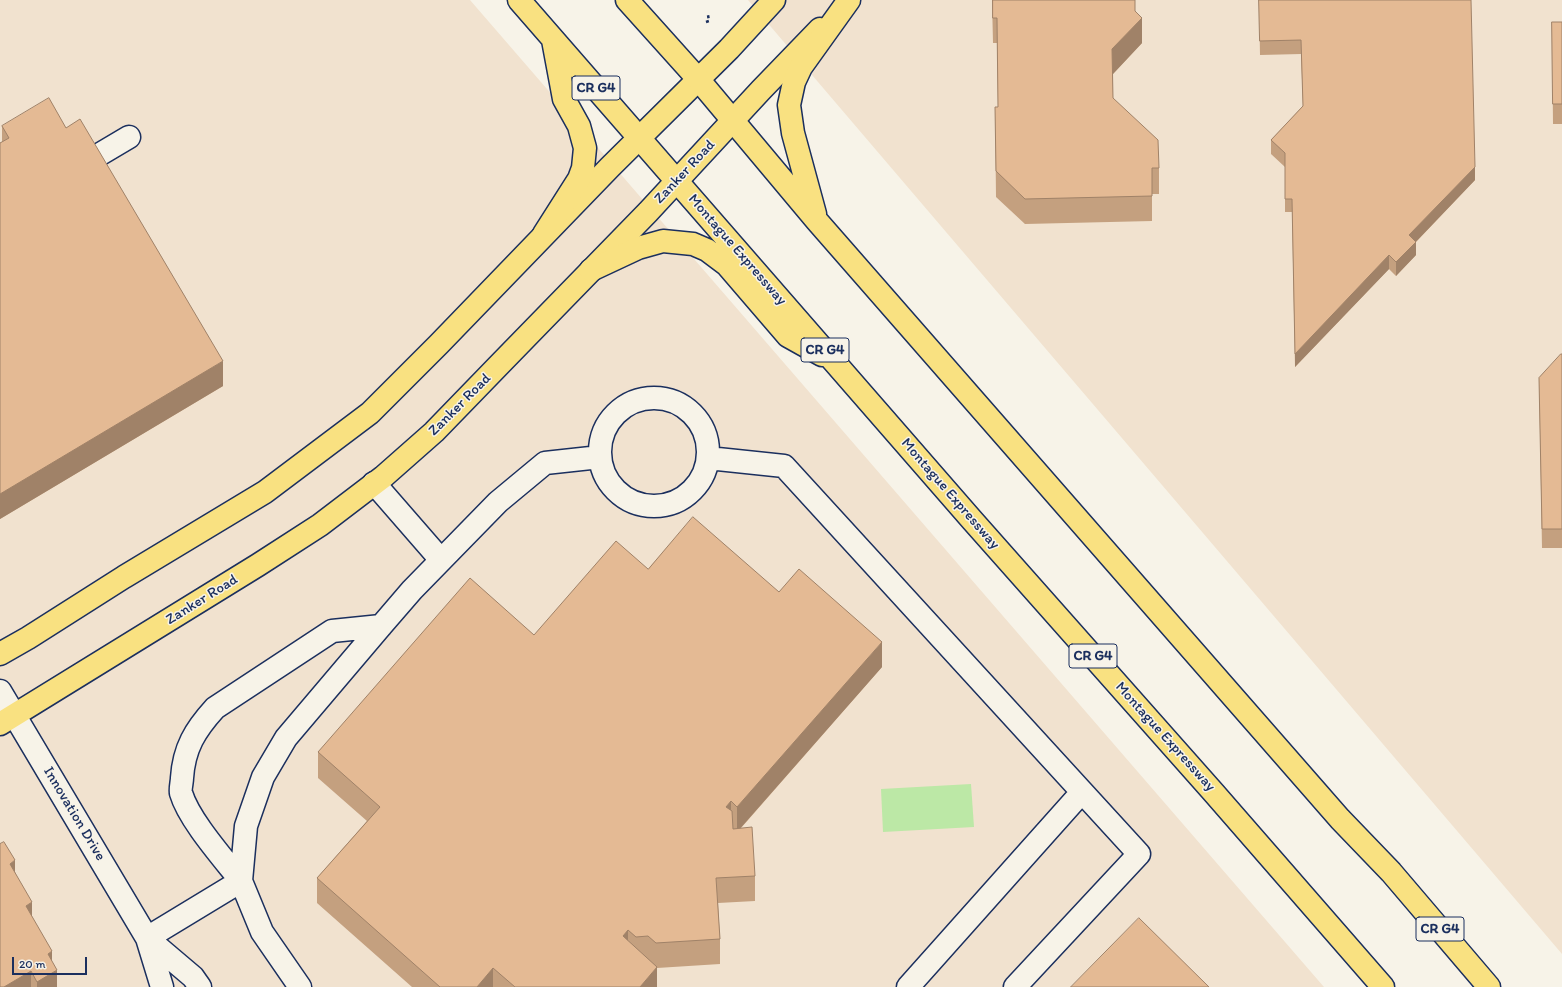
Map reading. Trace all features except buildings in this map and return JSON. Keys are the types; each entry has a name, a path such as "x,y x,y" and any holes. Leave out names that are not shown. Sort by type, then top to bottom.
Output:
{"main road":[{"name":"Montague Expressway","path":"519,0 837,363 972,520 1214,793 1383,987"},
{"name":"CR G4","path":"627,0 698,79 817,221 1335,814 1391,872 1489,987"},
{"path":"0,654 265,492 370,413 774,0"},
{"path":"817,221 794,140 789,105 794,82 801,67 849,0"},
{"name":"Zanker Road","path":"8,720 320,525 374,483 434,432 677,181 732,121 849,0"},
{"path":"544,234 579,179 583,168 585,148 579,126 564,100 553,39"},
{"path":"591,270 638,248 663,241 693,244 707,250 727,265 788,336 837,363"}],"street":[{"path":"59,179 129,137"},
{"path":"648,398 668,400 685,408 699,422 706,439 708,458 701,480 684,498 662,506 639,505 618,493 605,477 600,457 602,436 612,418 628,405 648,398"},
{"path":"241,881 246,826 263,777 286,738 412,590 498,502 545,463 600,457"},
{"path":"708,458 784,466 1139,854 1015,987"},
{"path":"374,483 441,560"},
{"path":"300,987 262,932 241,881 194,819 181,792 183,765 190,740 201,723 215,708 332,631 381,626"},
{"name":"Innovation Drive","path":"0,691 8,720 147,938 162,987"},
{"path":"908,987 1082,792"},
{"path":"147,938 241,881"},
{"name":"Innovation Drive","path":"147,938 193,977 200,987"}],"path":[{"path":"706,22 708,21 708,15"}],"shaded area":[{"path":"0,0 470,0 1324,987 0,987"},
{"path":"748,0 1562,0 1562,954 1197,526"}],"green space":[{"path":"971,784 974,827 883,832 881,789"}]}
